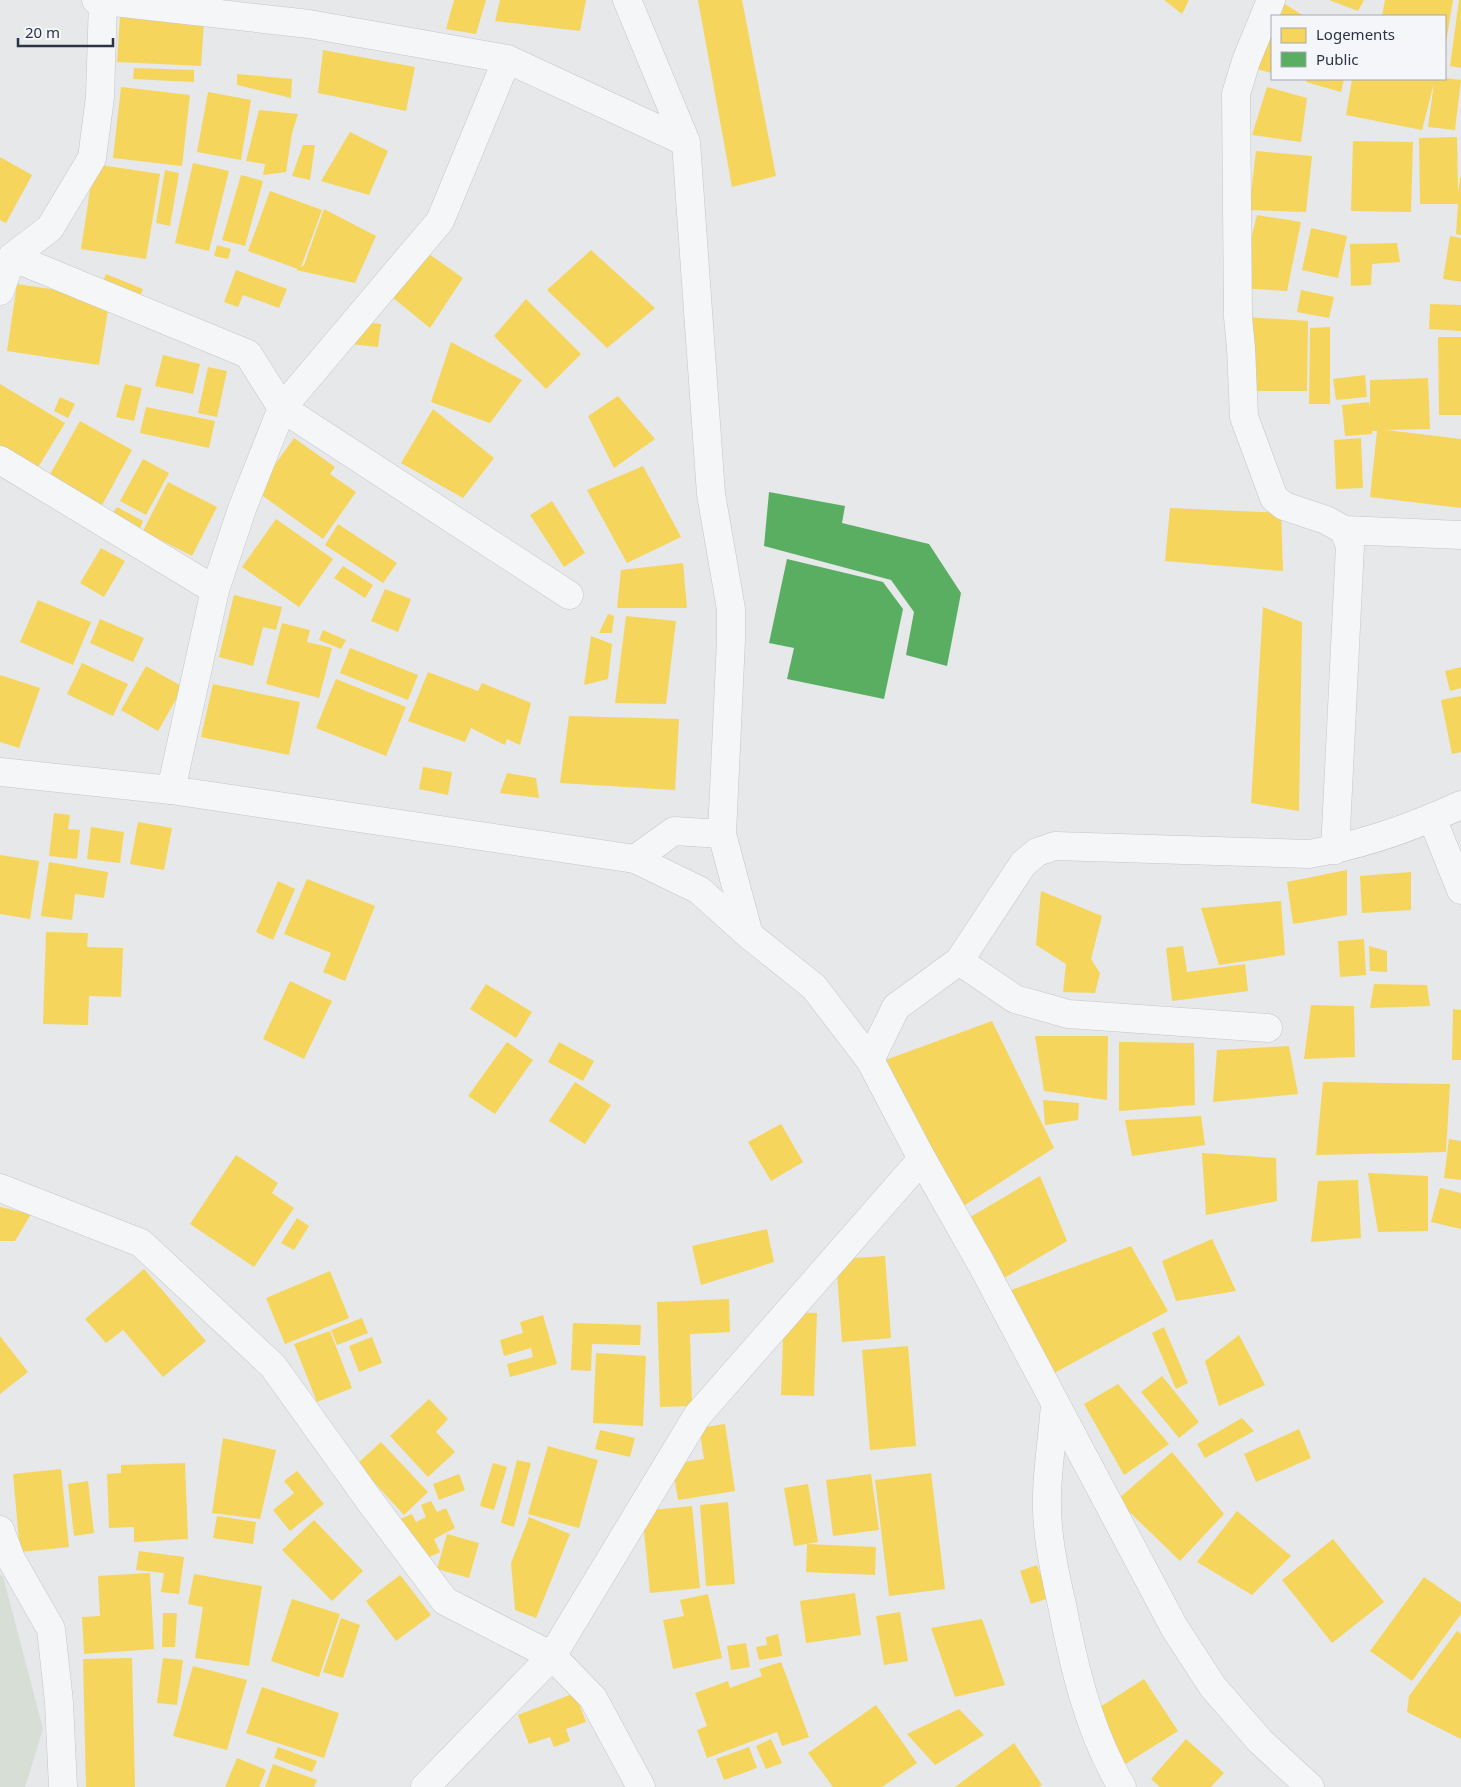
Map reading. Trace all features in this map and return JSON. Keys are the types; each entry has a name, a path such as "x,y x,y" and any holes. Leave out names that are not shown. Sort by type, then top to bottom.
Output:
{"street":[{"path":"96,0 308,24 507,59 686,142"},
{"path":"0,292 12,257 50,228 92,158 100,97 103,0"},
{"path":"626,0 686,142 711,494 731,609 722,834 749,935"},
{"path":"1271,0 1246,61 1236,94 1238,308 1244,416 1274,498 1284,506 1326,520 1344,530 1461,535"},
{"path":"171,790 215,590 242,509 282,408 440,221 507,59"},
{"path":"12,257 248,354 282,408 569,595"},
{"path":"0,460 215,590"},
{"path":"1335,850 1350,546 1344,530"},
{"path":"0,772 171,790 635,859 699,890 749,935 814,987 870,1060 922,1159 982,1265 1174,1627 1212,1687 1260,1741 1310,1787"},
{"path":"870,1060 896,1007 959,962 1023,864 1037,852 1055,846 1309,854 1335,850 1432,818 1461,805"},
{"path":"1432,818 1461,890"},
{"path":"635,859 674,831 722,834"},
{"path":"959,962 1015,999 1068,1014 1268,1028"},
{"path":"425,1787 552,1656 697,1416 922,1159"},
{"path":"0,1188 141,1243 273,1366 369,1500 445,1601 552,1656 592,1698 641,1787"},
{"path":"1056,1405 1048,1486 1048,1526 1058,1585 1071,1653 1091,1720 1110,1766 1122,1787"},
{"path":"0,1530 11,1559 51,1629 59,1702 63,1787"}],"shaded area":[{"path":"0,1575 3,1576 43,1729 25,1787 0,1787"}],"building: Logements":[{"path":"454,0 486,0 476,34 446,29"},
{"path":"500,0 586,0 580,31 495,21"},
{"path":"698,0 742,0 776,176 732,187"},
{"path":"1164,0 1189,0 1182,14"},
{"path":"1329,0 1364,0 1358,11"},
{"path":"1385,0 1453,0 1446,43 1446,15 1382,15"},
{"path":"1459,0 1461,0 1461,68 1450,66"},
{"path":"1280,1 1302,15 1273,15"},
{"path":"120,16 204,21 201,66 117,62"},
{"path":"1271,18 1271,73 1248,67"},
{"path":"323,50 415,67 406,111 318,93"},
{"path":"134,68 194,70 194,82 133,79"},
{"path":"237,74 292,79 291,98 237,85"},
{"path":"1446,78 1461,80 1455,130 1428,127 1434,83 1422,130 1346,115 1352,80 1446,80"},
{"path":"1307,80 1344,80 1341,92 1306,82"},
{"path":"121,87 190,95 182,166 113,158"},
{"path":"1267,87 1307,98 1301,142 1252,135"},
{"path":"208,92 251,100 241,160 197,152"},
{"path":"259,110 298,114 292,133 286,172 263,175 265,164 246,161"},
{"path":"350,132 388,151 369,195 321,181"},
{"path":"1457,137 1458,194 1461,178 1461,235 1456,234 1458,204 1420,204 1419,138"},
{"path":"1353,141 1413,142 1411,212 1351,211"},
{"path":"303,145 315,145 310,180 292,176"},
{"path":"1256,151 1312,156 1306,212 1249,210"},
{"path":"0,157 32,175 6,223 0,220"},
{"path":"193,163 229,171 209,251 175,243"},
{"path":"94,164 160,174 146,259 81,249"},
{"path":"165,170 179,173 170,226 156,223"},
{"path":"241,175 263,181 245,246 222,240"},
{"path":"270,191 322,210 301,267 304,265 324,209 376,236 355,283 296,270 298,269 248,251"},
{"path":"1257,215 1301,222 1287,291 1239,288"},
{"path":"1311,228 1347,236 1338,278 1302,270"},
{"path":"1450,236 1461,238 1461,282 1443,279"},
{"path":"409,240 463,278 430,328 376,284"},
{"path":"1397,243 1400,262 1372,264 1371,285 1351,286 1350,244"},
{"path":"217,245 231,249 228,259 214,256"},
{"path":"591,250 655,308 607,348 547,290"},
{"path":"236,270 287,289 279,308 243,295 238,307 224,302"},
{"path":"106,274 143,289 137,303 100,288"},
{"path":"17,284 110,298 99,365 7,351"},
{"path":"1301,290 1334,297 1329,318 1297,312"},
{"path":"526,299 581,354 546,389 494,336"},
{"path":"1430,304 1461,305 1461,331 1429,329"},
{"path":"1247,317 1308,321 1307,391 1249,391"},
{"path":"352,321 381,324 378,347 350,344"},
{"path":"1330,327 1330,404 1309,404 1310,328"},
{"path":"1438,337 1461,337 1461,415 1439,415"},
{"path":"451,342 522,380 490,423 431,402"},
{"path":"163,355 200,364 193,394 155,386"},
{"path":"208,367 227,371 217,417 198,413"},
{"path":"1365,375 1367,397 1336,400 1333,379"},
{"path":"1428,378 1430,429 1386,430 1461,439 1461,508 1370,497 1377,431 1372,431 1372,434 1345,436 1342,405 1369,402 1370,409 1370,380"},
{"path":"0,384 65,423 37,469 0,446"},
{"path":"125,384 142,388 134,421 116,417"},
{"path":"618,396 655,439 614,468 588,416"},
{"path":"60,397 75,404 68,418 54,411"},
{"path":"146,407 215,421 209,448 140,433"},
{"path":"433,409 494,458 463,498 401,463"},
{"path":"80,421 132,450 101,507 48,478"},
{"path":"294,438 335,467 330,474 356,492 323,539 256,491"},
{"path":"1361,438 1363,488 1336,489 1334,440"},
{"path":"143,459 169,473 146,515 120,501"},
{"path":"643,466 681,537 627,563 587,490"},
{"path":"168,482 217,507 192,556 143,531"},
{"path":"552,501 585,553 564,567 530,515"},
{"path":"117,507 143,521 140,529 112,514"},
{"path":"1170,508 1281,513 1283,571 1165,561"},
{"path":"276,519 333,559 299,607 242,567"},
{"path":"338,524 397,563 383,583 325,545"},
{"path":"101,548 125,561 104,597 80,583"},
{"path":"683,563 687,608 617,608 621,570"},
{"path":"343,566 373,585 365,598 334,578"},
{"path":"385,589 411,599 398,632 371,621"},
{"path":"234,595 282,607 276,630 263,627 253,666 219,657"},
{"path":"38,600 91,622 73,665 20,642"},
{"path":"1263,607 1302,622 1299,811 1251,803"},
{"path":"608,614 614,616 612,633 599,633"},
{"path":"626,616 676,621 666,704 615,703"},
{"path":"100,619 144,638 133,662 90,643"},
{"path":"282,623 310,630 307,642 332,648 319,698 266,684"},
{"path":"323,630 346,640 341,649 319,640"},
{"path":"591,636 612,644 608,679 584,685"},
{"path":"350,648 418,675 408,700 340,673"},
{"path":"82,663 128,684 113,716 67,694"},
{"path":"146,666 183,687 158,731 121,710"},
{"path":"1461,667 1461,688 1450,691 1445,671"},
{"path":"428,672 478,691 482,683 531,703 520,745 507,739 505,745 471,728 465,742 408,721"},
{"path":"0,675 40,688 19,748 0,742"},
{"path":"336,679 406,707 386,756 316,728"},
{"path":"213,684 300,702 289,755 201,737"},
{"path":"1461,696 1461,752 1452,754 1441,700"},
{"path":"569,716 679,719 675,790 560,783"},
{"path":"423,767 452,772 448,795 419,789"},
{"path":"507,773 536,778 539,798 500,793"},
{"path":"54,813 70,815 68,829 80,830 77,859 49,856"},
{"path":"138,822 172,828 164,870 130,864"},
{"path":"91,827 124,832 120,863 87,859"},
{"path":"0,855 39,861 30,919 0,914"},
{"path":"49,862 108,872 104,898 75,894 72,920 41,916"},
{"path":"1347,870 1347,915 1293,924 1287,882"},
{"path":"1411,872 1411,910 1362,913 1360,876"},
{"path":"307,879 375,906 345,981 323,972 331,953 284,934"},
{"path":"278,881 295,889 273,940 256,932"},
{"path":"1041,891 1102,916 1091,959 1100,973 1095,993 1063,992 1066,964 1036,945"},
{"path":"1281,901 1285,955 1219,965 1201,908"},
{"path":"46,932 88,933 87,947 123,948 121,997 89,996 88,1025 43,1024"},
{"path":"1364,939 1366,975 1340,977 1338,941"},
{"path":"1183,946 1187,972 1245,964 1248,991 1172,1001 1166,948"},
{"path":"1369,946 1387,951 1387,972 1370,971"},
{"path":"290,981 332,1001 304,1059 263,1039"},
{"path":"486,984 532,1012 516,1038 470,1009"},
{"path":"1374,984 1427,985 1430,1006 1370,1008"},
{"path":"1311,1005 1354,1006 1355,1057 1304,1059"},
{"path":"1453,1009 1461,1010 1461,1060 1452,1060"},
{"path":"992,1021 1054,1148 951,1214 880,1062"},
{"path":"1035,1036 1108,1036 1107,1100 1044,1091"},
{"path":"507,1042 533,1060 495,1114 468,1096"},
{"path":"559,1042 594,1061 583,1081 548,1062"},
{"path":"1119,1042 1194,1043 1195,1105 1119,1111"},
{"path":"1289,1046 1298,1094 1213,1102 1217,1050"},
{"path":"575,1082 611,1105 585,1144 549,1121"},
{"path":"1323,1082 1450,1084 1446,1152 1316,1155"},
{"path":"1043,1100 1079,1103 1078,1120 1045,1125"},
{"path":"1201,1116 1205,1145 1132,1156 1125,1120"},
{"path":"781,1124 803,1162 771,1181 748,1142"},
{"path":"1449,1139 1461,1141 1461,1180 1444,1178"},
{"path":"1202,1153 1276,1158 1277,1201 1206,1215"},
{"path":"236,1155 278,1183 272,1193 294,1208 254,1267 190,1224"},
{"path":"1368,1173 1428,1176 1428,1231 1378,1232"},
{"path":"1040,1176 1067,1241 994,1284 948,1230"},
{"path":"1358,1180 1361,1238 1311,1242 1318,1181"},
{"path":"1440,1188 1461,1193 1461,1229 1431,1222"},
{"path":"0,1207 31,1214 15,1241 0,1241"},
{"path":"297,1218 309,1226 294,1250 281,1243"},
{"path":"767,1229 774,1262 701,1285 692,1246"},
{"path":"1212,1239 1236,1291 1176,1301 1162,1261"},
{"path":"1131,1246 1168,1311 1036,1383 1000,1294"},
{"path":"885,1256 891,1338 842,1342 836,1259"},
{"path":"144,1269 206,1341 163,1377 123,1330 106,1343 85,1319"},
{"path":"330,1271 349,1318 285,1344 266,1298"},
{"path":"729,1299 730,1332 690,1334 692,1406 660,1407 657,1302"},
{"path":"784,1312 817,1313 814,1396 781,1395"},
{"path":"543,1315 557,1364 510,1377 507,1364 533,1357 531,1348 504,1356 500,1340 523,1333 520,1322"},
{"path":"362,1318 368,1333 337,1345 331,1330"},
{"path":"573,1323 641,1325 640,1345 592,1344 591,1371 571,1370"},
{"path":"1164,1327 1188,1383 1176,1389 1152,1333"},
{"path":"330,1331 352,1388 317,1402 294,1344"},
{"path":"1239,1335 1265,1385 1219,1406 1205,1361"},
{"path":"0,1336 28,1372 0,1394"},
{"path":"372,1337 382,1363 359,1372 349,1346"},
{"path":"908,1346 916,1446 870,1450 862,1350"},
{"path":"596,1353 646,1356 643,1426 593,1423"},
{"path":"1162,1376 1199,1422 1179,1438 1141,1392"},
{"path":"1118,1384 1169,1444 1124,1475 1084,1404"},
{"path":"429,1399 448,1419 436,1432 455,1452 428,1477 390,1436"},
{"path":"1242,1418 1254,1431 1205,1458 1197,1444"},
{"path":"725,1424 735,1491 678,1500 672,1464 704,1459 699,1428"},
{"path":"1299,1429 1311,1458 1256,1482 1244,1454"},
{"path":"600,1430 635,1438 630,1457 595,1449"},
{"path":"223,1438 276,1450 260,1519 212,1513"},
{"path":"381,1442 428,1492 404,1515 357,1464"},
{"path":"548,1446 598,1460 579,1528 528,1514"},
{"path":"1172,1452 1224,1514 1180,1561 1117,1500"},
{"path":"517,1460 531,1463 514,1527 501,1523"},
{"path":"185,1463 188,1539 134,1542 134,1527 109,1528 107,1474 121,1473 121,1465"},
{"path":"493,1463 507,1467 494,1510 480,1506"},
{"path":"61,1469 69,1547 20,1552 13,1474"},
{"path":"297,1471 324,1504 290,1531 273,1510 294,1493 284,1481"},
{"path":"931,1473 945,1589 889,1596 875,1480"},
{"path":"459,1474 465,1490 439,1500 433,1484"},
{"path":"871,1474 879,1530 833,1536 826,1480"},
{"path":"88,1481 94,1533 74,1536 68,1484"},
{"path":"808,1484 818,1542 794,1546 784,1488"},
{"path":"431,1501 437,1512 446,1508 455,1528 434,1539 440,1552 419,1562 400,1519 412,1514 416,1522 426,1517 421,1505"},
{"path":"728,1502 735,1584 706,1586 700,1505"},
{"path":"692,1506 700,1588 650,1593 642,1511"},
{"path":"1237,1511 1291,1556 1252,1595 1197,1562"},
{"path":"217,1516 256,1522 253,1544 213,1538"},
{"path":"529,1517 570,1534 536,1618 515,1610 511,1563"},
{"path":"314,1520 363,1571 332,1601 282,1550"},
{"path":"447,1534 479,1543 469,1578 437,1569"},
{"path":"1333,1539 1384,1602 1332,1643 1282,1580"},
{"path":"807,1544 876,1547 875,1575 806,1572"},
{"path":"139,1551 184,1557 179,1594 161,1592 164,1573 136,1570"},
{"path":"1037,1565 1049,1598 1031,1604 1020,1571"},
{"path":"150,1573 154,1649 84,1654 82,1617 100,1616 98,1576"},
{"path":"194,1574 262,1586 249,1666 195,1658 203,1607 188,1604"},
{"path":"400,1575 431,1615 396,1641 366,1601"},
{"path":"1424,1577 1461,1603 1461,1614 1412,1681 1370,1651"},
{"path":"855,1593 861,1635 806,1643 800,1601"},
{"path":"708,1594 722,1658 673,1669 663,1620 684,1616 680,1600"},
{"path":"292,1599 340,1614 319,1677 271,1661"},
{"path":"900,1612 908,1661 884,1665 876,1616"},
{"path":"163,1613 177,1613 175,1647 162,1647"},
{"path":"341,1618 360,1625 343,1678 323,1672"},
{"path":"982,1619 1005,1685 955,1697 931,1628"},
{"path":"1457,1631 1461,1634 1461,1739 1407,1712 1409,1696"},
{"path":"778,1634 782,1656 759,1660 756,1647 767,1645 766,1637"},
{"path":"746,1643 750,1667 731,1670 727,1646"},
{"path":"132,1658 135,1787 86,1787 83,1659"},
{"path":"163,1658 183,1660 177,1705 157,1703"},
{"path":"781,1662 809,1737 782,1746 777,1732 707,1758 697,1730 707,1726 695,1693 728,1681 730,1688 762,1676 759,1669"},
{"path":"193,1666 247,1680 227,1750 173,1736"},
{"path":"1144,1679 1178,1731 1119,1768 1086,1716"},
{"path":"262,1687 339,1713 324,1758 246,1733"},
{"path":"575,1693 586,1722 566,1729 570,1741 554,1747 550,1737 529,1744 518,1715"},
{"path":"876,1705 917,1763 882,1787 833,1787 808,1753"},
{"path":"959,1709 984,1735 935,1765 907,1734"},
{"path":"771,1739 782,1763 766,1769 756,1746"},
{"path":"1186,1739 1224,1773 1211,1787 1160,1787 1151,1779"},
{"path":"1014,1743 1042,1785 1038,1787 955,1787"},
{"path":"278,1747 317,1761 312,1772 274,1758"},
{"path":"749,1747 757,1768 724,1780 716,1759"},
{"path":"237,1758 266,1770 259,1787 225,1787"},
{"path":"273,1764 317,1780 314,1787 265,1787"}],"building: Public":[{"path":"769,492 845,506 842,523 929,544 961,593 947,666 906,655 914,612 891,580 764,546"},
{"path":"787,559 883,582 903,609 884,699 787,679 794,648 769,643"}]}
